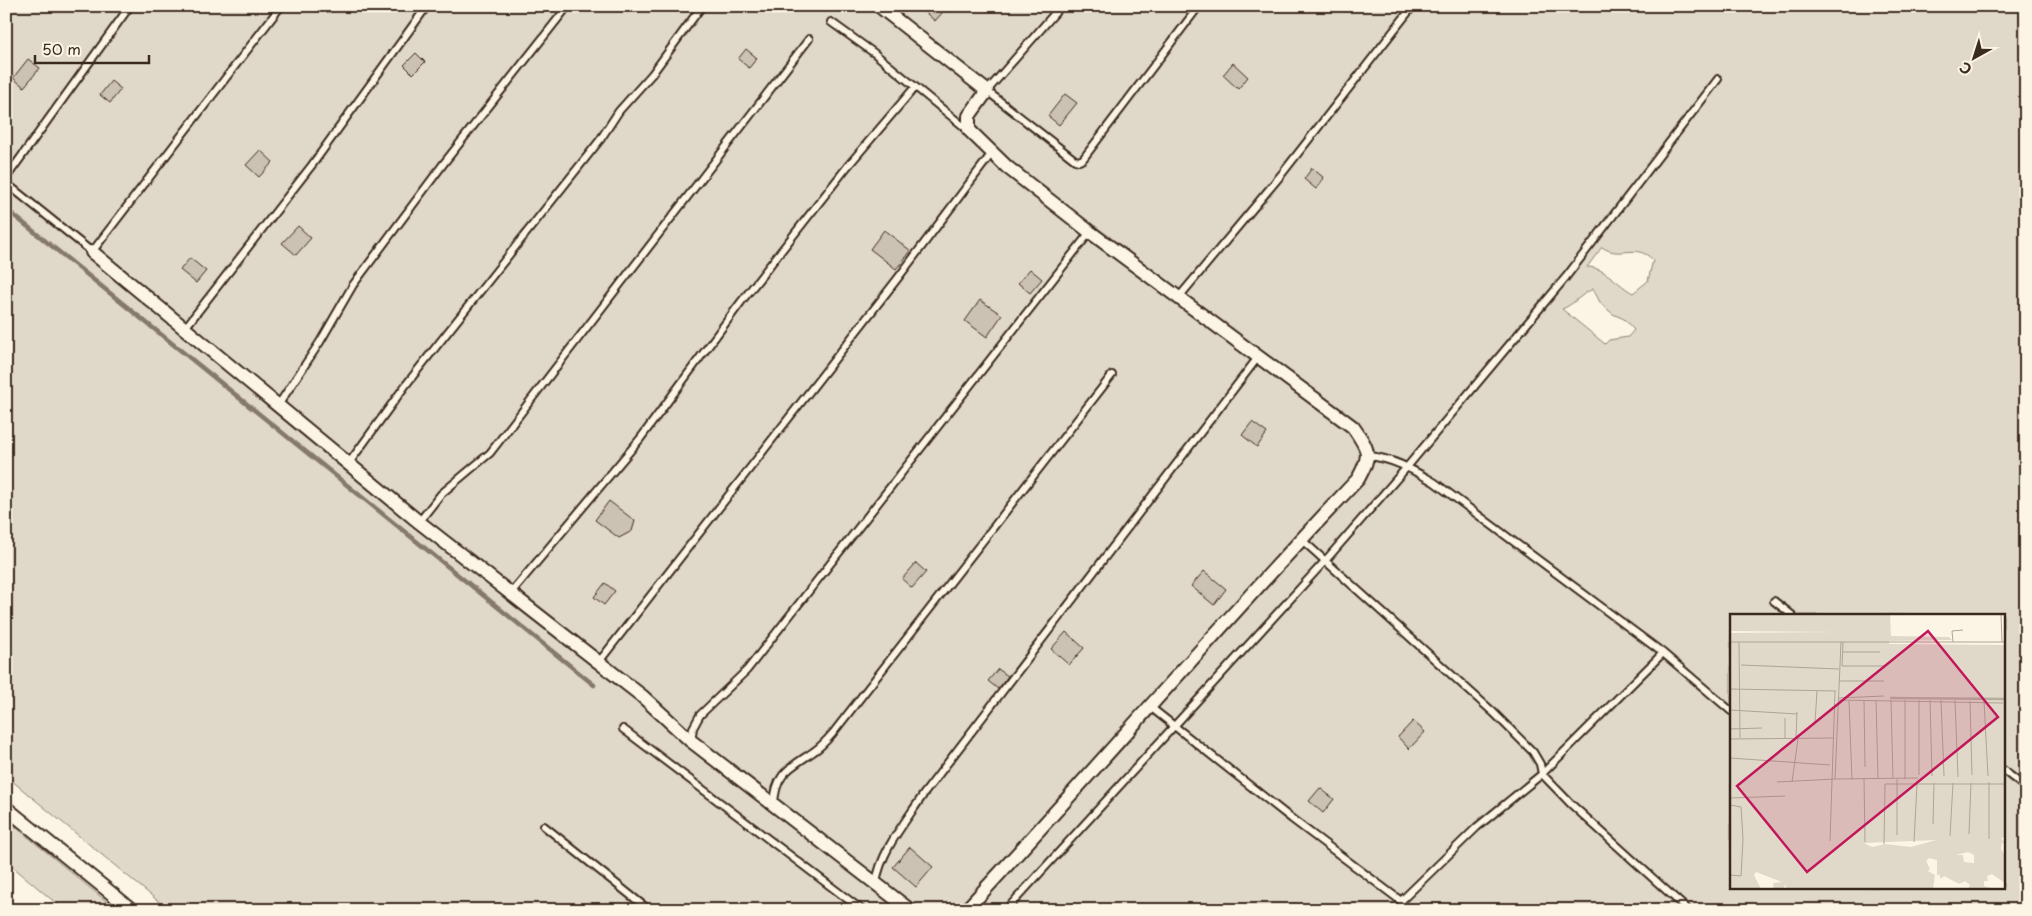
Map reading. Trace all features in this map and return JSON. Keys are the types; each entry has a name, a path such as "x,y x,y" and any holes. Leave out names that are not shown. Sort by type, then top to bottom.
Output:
{"street":[{"path":"879,6 987,91 969,116 969,130 1007,167 1090,232 1353,427 1366,446 1368,456 1358,480 1301,539 1149,706 1082,785 966,910"},
{"path":"92,252 279,404 419,522 642,696 691,742 910,910"},
{"path":"6,808 132,910"}],"lane":[{"path":"6,178 130,6"},
{"path":"6,183 92,252 281,6"},
{"path":"185,328 312,165 427,6"},
{"path":"279,404 320,342 353,284 444,163 568,6"},
{"path":"349,463 405,386 594,148 619,111 652,74 702,6"},
{"path":"1061,6 987,91 1079,161 1083,159 1198,6"},
{"path":"1179,298 1281,175 1413,6"},
{"path":"831,22 969,130"},
{"path":"419,522 441,494 490,453 809,39"},
{"path":"1006,910 1325,561 1407,467 1566,277 1718,79"},
{"path":"510,594 640,439 741,302 847,167 915,86"},
{"path":"598,663 898,278 992,153"},
{"path":"691,742 693,728 700,714 747,670 1090,232"},
{"path":"876,884 878,870 884,855 922,795 1259,356"},
{"path":"774,806 774,790 779,780 790,767 814,752 833,733 1112,375"},
{"path":"1368,456 1383,457 1407,467 1434,482 1663,653 1730,710"},
{"path":"1301,539 1494,713 1533,752 1540,764 1542,774 1571,804 1688,910"},
{"path":"1774,601 1791,614"},
{"path":"1401,901 1477,827 1542,774 1663,653"},
{"path":"1149,706 1401,901 1405,910"},
{"path":"623,728 862,910"},
{"path":"2004,771 2026,788"},
{"path":"544,826 649,910"}],"shaded area":[{"path":"6,6 2026,6 2026,910 169,910 6,776","holes":["1602,247 1609,251 1634,251 1647,255 1653,260 1648,281 1633,293 1606,273 1587,267","1593,289 1601,304 1613,314 1624,319 1634,330 1628,337 1609,340 1605,344 1562,309"]},
{"path":"6,819 117,910 64,910 6,861"}],"building":[{"path":"918,6 948,6 935,21"},
{"path":"746,49 757,58 749,68 738,59"},
{"path":"416,53 425,62 413,74 404,65"},
{"path":"28,59 40,68 24,87 13,78"},
{"path":"1233,63 1248,77 1238,89 1223,75"},
{"path":"111,81 121,89 110,103 100,95"},
{"path":"1065,94 1077,103 1059,125 1048,116"},
{"path":"260,150 273,162 259,177 246,165"},
{"path":"1312,168 1324,178 1316,189 1304,179"},
{"path":"298,226 311,238 296,255 282,243"},
{"path":"884,230 911,251 896,269 870,249"},
{"path":"190,258 206,271 196,283 180,270"},
{"path":"1030,269 1042,279 1030,293 1018,283"},
{"path":"980,300 1002,315 987,337 965,321"},
{"path":"1252,422 1267,433 1257,447 1242,435"},
{"path":"609,501 635,521 632,531 619,538 595,520"},
{"path":"916,563 926,572 912,588 902,579"},
{"path":"1204,571 1226,589 1214,605 1191,586"},
{"path":"605,583 615,591 604,605 594,597"},
{"path":"1066,632 1084,648 1069,665 1051,649"},
{"path":"998,669 1008,676 998,689 988,681"},
{"path":"1413,721 1425,732 1409,749 1398,737"},
{"path":"1320,788 1334,799 1323,813 1309,801"},
{"path":"910,847 933,867 916,887 893,867"}],"waterway":[{"path":"6,209 594,685"}]}
